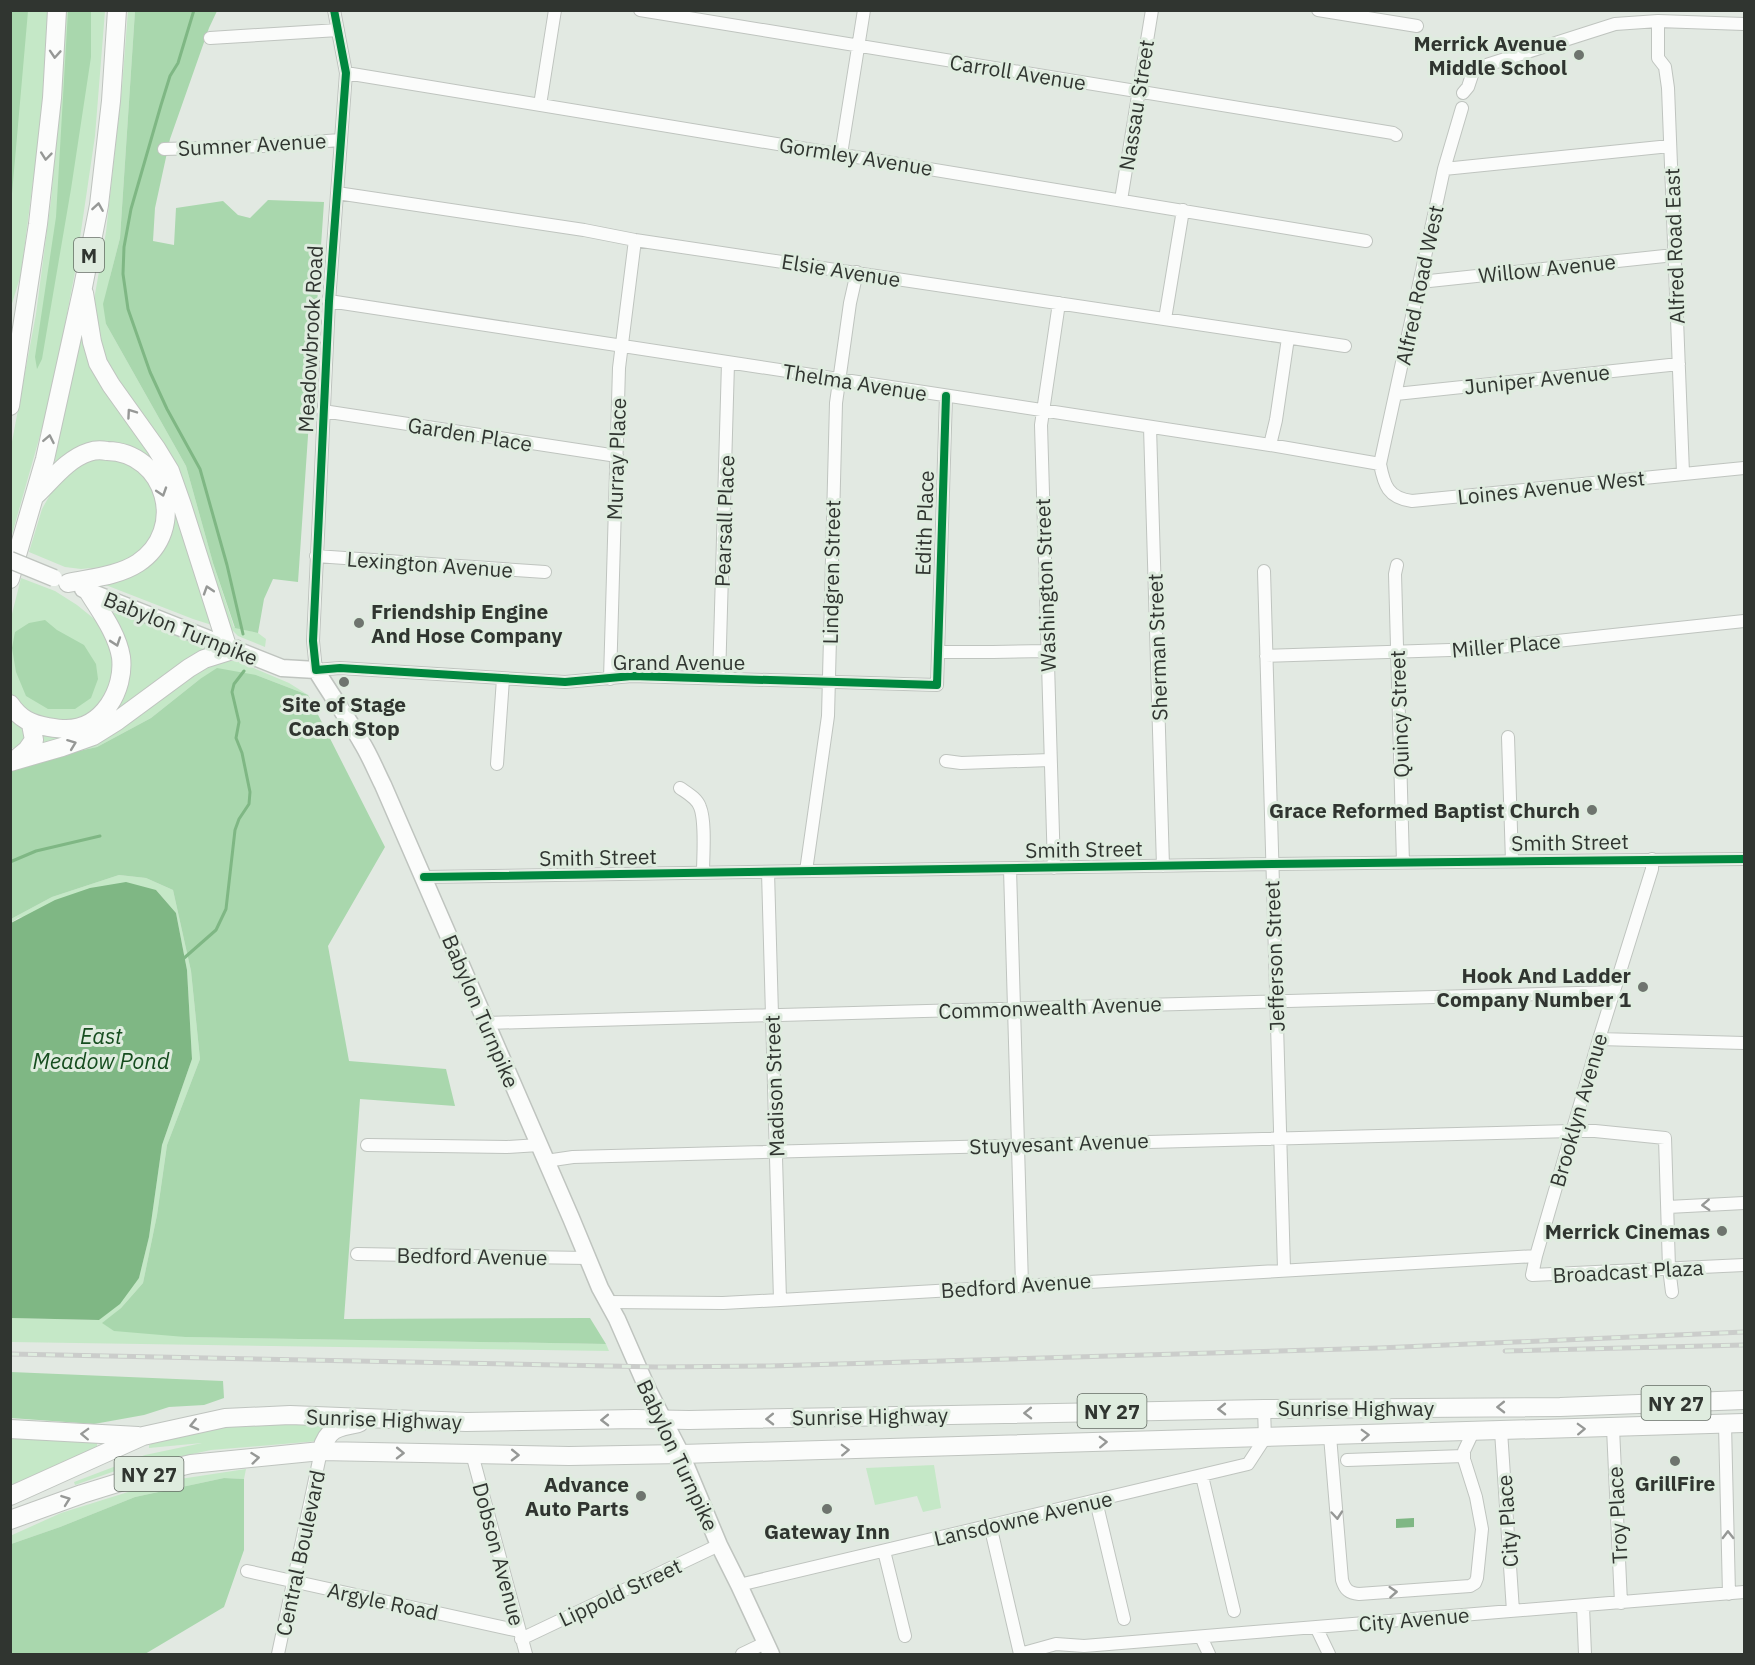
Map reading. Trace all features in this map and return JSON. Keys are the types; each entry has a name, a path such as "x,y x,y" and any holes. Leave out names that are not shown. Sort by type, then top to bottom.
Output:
{"highway":[{"path":"10,406 38,224 50,121 57,10"},
{"name":"M","path":"10,579 45,459 99,205 111,101 117,10"},
{"path":"13,761 93,736 189,668 231,648 170,471 98,363 92,342 83,287"},
{"path":"10,321 27,299"},
{"path":"35,496 71,461 88,452 98,450 118,451 137,458 152,471 165,497 164,528 156,545 146,557 119,572 61,581"},
{"path":"10,704 32,724 68,730 83,726 107,709 117,692 121,672 118,647 112,631 88,591"},
{"path":"13,761 27,750 34,740 32,724"},
{"name":"Sunrise Highway","path":"10,1496 143,1436 225,1418 290,1415 466,1422 664,1420 1264,1408 1560,1407 1744,1400"},
{"path":"321,1451 330,1431 378,1419"},
{"name":"Sunrise Highway","path":"10,1520 140,1476 191,1464 321,1451 569,1456 681,1454 1744,1423"},
{"path":"10,1429 143,1436"}],"main road":[{"name":"Babylon Turnpike","path":"10,560 282,668 316,670 364,745 424,877 587,1258 648,1390 681,1454 719,1545 768,1649"}],"street":[{"name":"Meadowbrook Road","path":"316,670 313,640 323,411 346,73 334,10"},
{"path":"540,105 555,10"},
{"name":"Carroll Avenue","path":"640,10 1396,135"},
{"path":"841,154 864,10"},
{"name":"Nassau Street","path":"1121,200 1152,10"},
{"path":"1318,10 1417,26"},
{"path":"1463,93 1468,87 1474,69 1615,24 1658,21 1744,24"},
{"name":"Alfred Road East","path":"1658,21 1658,58 1665,67 1668,88 1683,473"},
{"path":"210,38 338,30"},
{"name":"Gormley Avenue","path":"346,73 1366,241"},
{"name":"Alfred Road West","path":"1380,464 1444,169 1462,108"},
{"name":"Sumner Avenue","path":"164,149 262,146 340,140"},
{"path":"1444,169 1670,146"},
{"name":"Elsie Avenue","path":"337,192 635,240 1345,346"},
{"path":"1165,319 1183,210"},
{"name":"Murray Place","path":"610,679 619,368 635,240"},
{"name":"Willow Avenue","path":"1420,282 1674,255"},
{"name":"Lindgren Street","path":"806,872 828,716 836,403 849,303 857,272"},
{"name":"Thelma Avenue","path":"329,301 1270,445 1380,464"},
{"name":"Washington Street","path":"1054,868 1041,426 1059,303"},
{"path":"1270,445 1288,338"},
{"name":"Pearsall Place","path":"719,679 728,363"},
{"name":"Juniper Avenue","path":"1396,394 1679,364"},
{"name":"Edith Place","path":"939,652 946,396"},
{"name":"Garden Place","path":"323,411 616,456"},
{"name":"Sherman Street","path":"1149,427 1163,866"},
{"name":"Loines Avenue West","path":"1380,464 1385,486 1395,497 1412,501 1744,468"},
{"name":"Lexington Avenue","path":"316,556 545,572"},
{"name":"Quincy Street","path":"1397,566 1395,574 1403,863"},
{"name":"Jefferson Street","path":"1264,570 1284,1269"},
{"name":"Miller Place","path":"1266,656 1481,649 1744,621"},
{"path":"939,652 1047,651"},
{"name":"Grand Avenue","path":"316,670 340,668 565,682 632,676 937,685 939,652"},
{"path":"497,764 503,679"},
{"path":"1508,737 1512,861"},
{"path":"946,761 961,763 1050,760"},
{"path":"680,788 693,797 700,806 703,873"},
{"name":"Brooklyn Avenue","path":"1536,1256 1599,1039 1652,869 1652,859"},
{"name":"Smith Street","path":"424,877 1744,859"},
{"path":"1010,868 1022,1285"},
{"name":"Madison Street","path":"768,872 780,1300"},
{"name":"Commonwealth Avenue","path":"486,1023 1614,992"},
{"path":"1599,1039 1744,1043"},
{"name":"Stuyvesant Avenue","path":"546,1161 776,1150 1280,1136 1595,1131 1665,1138 1668,1207"},
{"path":"367,1145 507,1147 539,1145"},
{"path":"1672,1292 1669,1268 1668,1207 1744,1203"},
{"name":"Bedford Avenue","path":"357,1254 587,1258"},
{"name":"Bedford Avenue","path":"607,1302 723,1303 1536,1256"},
{"name":"Broadcast Plaza","path":"1536,1256 1532,1275 1744,1265"},
{"path":"1264,1408 1265,1438"},
{"path":"1725,1424 1729,1594"},
{"name":"Troy Place","path":"1613,1428 1621,1603"},
{"name":"City Place","path":"1502,1431 1513,1611"},
{"path":"1330,1436 1342,1580 1345,1588 1351,1593 1359,1594 1470,1586 1475,1583 1478,1578 1482,1529 1476,1497 1464,1456 1473,1432"},
{"name":"Lansdowne Avenue","path":"739,1585 1248,1464 1265,1438"},
{"name":"Central Boulevard","path":"278,1654 321,1451"},
{"name":"Dobson Avenue","path":"472,1454 526,1654"},
{"path":"1347,1460 1464,1456"},
{"path":"1202,1476 1234,1611"},
{"path":"1096,1501 1124,1619"},
{"path":"990,1526 1020,1654"},
{"name":"Lippold Street","path":"520,1635 719,1545"},
{"path":"884,1551 905,1636"},
{"name":"Argyle Road","path":"247,1571 520,1635"},
{"name":"City Avenue","path":"1020,1654 1056,1644 1086,1650 1201,1637 1744,1592"},
{"path":"1583,1606 1586,1654"},
{"path":"1316,1627 1329,1654"},
{"path":"1201,1637 1209,1654"},
{"path":"742,1654 768,1649"}],"shaded area":[{"path":"10,11 28,11 11,205"},
{"path":"11,11 47,11 46,81 21,274 11,307"},
{"path":"65,11 105,11 95,136 75,272 52,393 11,538 11,447 36,314 51,200 64,49"},
{"path":"68,11 91,11 91,57 42,359 37,369 35,357 56,217"},
{"path":"128,11 135,11 120,238 110,277 106,324 186,466 213,563 234,627 258,633 266,639 265,647 238,636 230,628 176,468 108,370 94,322 95,294 106,232 122,87"},
{"path":"135,11 217,11 170,139 155,208 153,241 174,245 176,208 223,201 238,215 250,218 268,200 324,202 298,582 273,579 264,599 258,633 235,628 213,563 186,466 106,324 103,304 120,238"},
{"path":"84,318 168,478 215,626 98,582 140,566 171,506 124,447 54,469 58,434"},
{"path":"110,454 152,478 161,504 158,533 124,565 81,569 65,567 29,552 42,509 61,475 85,458"},
{"path":"21,578 55,591 77,605 98,622 113,645 116,674 104,704 81,721 55,726 33,718 11,696 11,618"},
{"path":"106,611 126,615 209,648 99,726 34,749 37,729 61,734 121,696"},
{"path":"45,620 57,630 84,645 96,664 98,679 91,698 75,709 48,709 26,696 16,672 12,648 15,632 29,623"},
{"path":"212,661 237,661 289,683 308,695 256,675 200,679 151,718 97,747 51,757"},
{"path":"217,668 256,675 308,695 385,847 328,946 349,1061 446,1069 455,1106 360,1099 344,1319 590,1318 606,1344 185,1337 114,1331 102,1323 121,1308 143,1283 157,1215 167,1145 200,1059 191,971 173,890 146,878 119,875 52,897 11,919 11,770 51,757 97,747 151,718"},
{"path":"10,713 30,731 22,744 11,749"},
{"path":"119,875 146,878 173,890 191,971 200,1059 167,1145 157,1215 143,1283 121,1308 103,1323 185,1337 606,1344 609,1351 11,1342 11,1318 99,1320 139,1278 149,1237 162,1145 192,1059 187,970 176,913 156,890 18,918 11,923 11,919 52,897"},
{"path":"11,1372 223,1381 224,1398 204,1405 169,1407 144,1415 94,1424 11,1418"},
{"path":"251,1423 325,1423 326,1428 318,1441 211,1450 118,1470 75,1485 74,1482 145,1455 202,1443 149,1448 149,1445 171,1436"},
{"path":"11,1433 97,1439 97,1447 11,1485"},
{"path":"934,1465 941,1508 923,1512 917,1496 875,1505 866,1468"},
{"path":"246,1469 244,1479 224,1478 135,1497 11,1544 10,1536 61,1513 160,1482"},
{"path":"224,1478 244,1479 244,1550 224,1607 145,1654 11,1654 11,1544 135,1497"}],"water":[{"name":"East Meadow Pond","path":"126,882 156,890 176,913 187,970 192,1059 162,1145 149,1237 139,1278 120,1304 99,1320 11,1318 11,923 55,900 90,888"},
{"path":"1414,1518 1414,1527 1396,1528 1396,1519"}],"waterway":[{"path":"194,10 178,63 170,76 131,209 124,247 123,274 128,309 150,372 167,409 200,469 227,565 243,634"},
{"path":"183,959 216,930 226,909 235,830 249,804 250,792 242,753 236,738 239,722 232,692 234,684 244,671"},
{"path":"10,862 36,851 100,836"}],"railway":[{"path":"10,1354 658,1367 770,1366 1379,1348 1744,1332"},
{"path":"1505,1351 1744,1345"}],"cycle path":[{"path":"334,10 346,73 329,301 313,641 316,670 340,668 565,682 632,676 937,685 946,396"},
{"path":"424,877 1744,859"}],"place":[{"name":"Merrick Avenue Middle School","path":"1579,55"},
{"name":"Friendship Engine And Hose Company","path":"359,623"},
{"name":"Site of Stage Coach Stop","path":"344,682"},
{"name":"Grace Reformed Baptist Church","path":"1592,810"},
{"name":"Hook And Ladder Company Number 1","path":"1643,987"},
{"name":"Merrick Cinemas","path":"1722,1231"},
{"name":"GrillFire","path":"1675,1461"},
{"name":"Advance Auto Parts","path":"641,1496"},
{"name":"Gateway Inn","path":"827,1509"}]}
